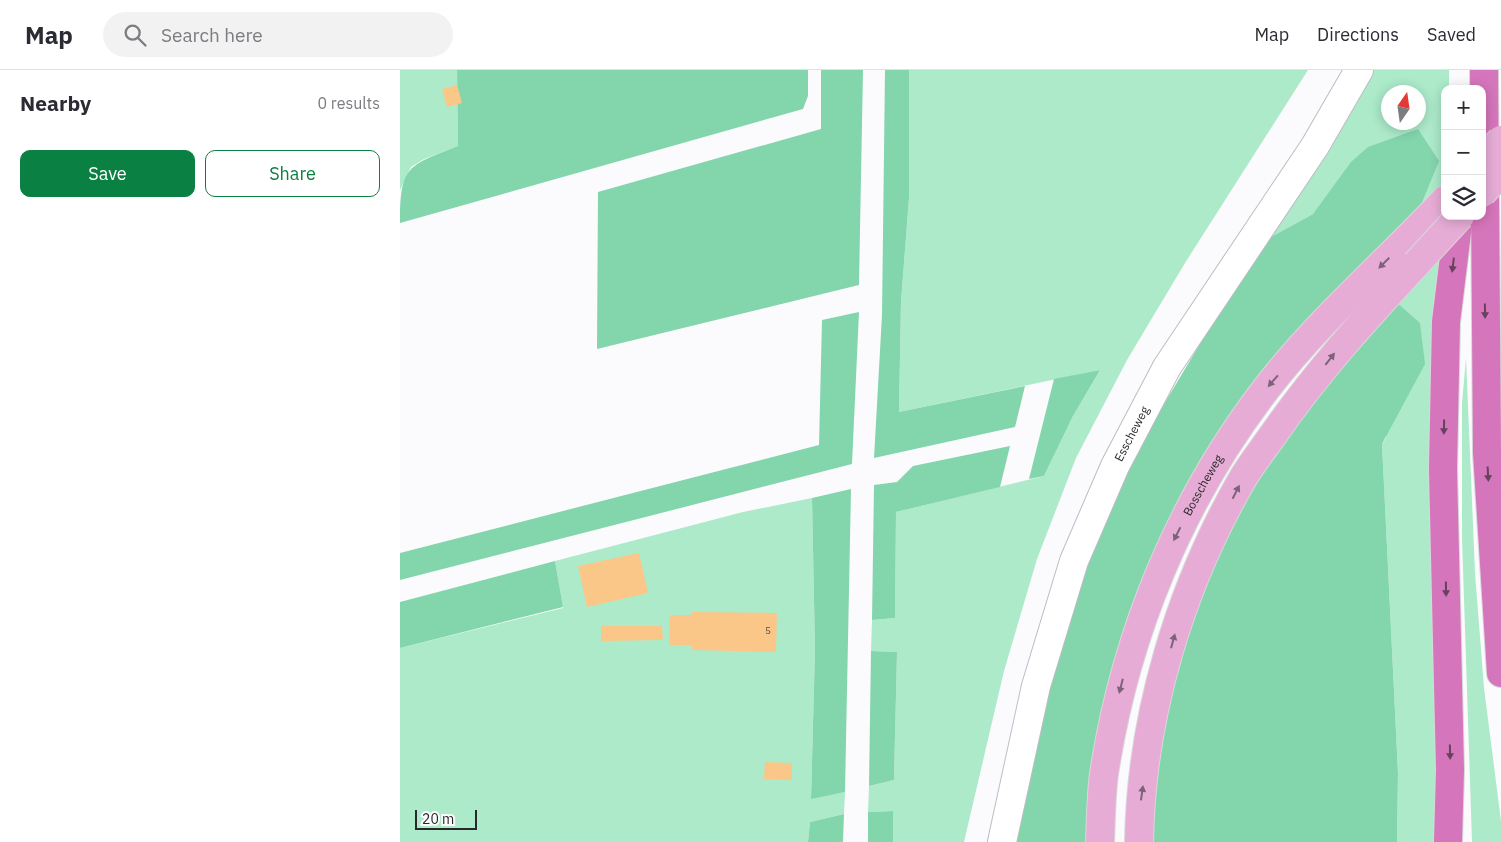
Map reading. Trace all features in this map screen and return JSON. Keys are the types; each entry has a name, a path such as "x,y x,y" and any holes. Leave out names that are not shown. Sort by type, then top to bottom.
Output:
{"highway":[{"path":"1474,85 1476,70"},
{"path":"1484,70 1486,453 1501,673"},
{"path":"1448,842 1450,770 1443,469 1446,322 1459,220"}],"main road":[{"path":"1486,156 1501,140"},
{"path":"1486,189 1501,173"},
{"name":"Bosscheweg","path":"1100,842 1104,776 1125,671 1144,612 1176,536 1216,463 1266,389 1315,332 1441,204"},
{"path":"1139,842 1140,809 1152,722 1178,622 1206,550 1243,477 1294,404 1338,349 1456,220"}],"street":[{"name":"Esscheweg","path":"1002,842 1036,686 1074,561 1115,466 1167,367 1315,146 1359,70"}],"green space":[{"path":"400,70 457,70 458,146 424,159 411,167 400,190"},
{"path":"457,70 808,70 808,96 803,109 400,223 402,190 405,179 410,171 427,158 458,146"},
{"path":"821,70 863,70 859,285 597,349 598,192 821,129"},
{"path":"885,70 909,70 909,198 901,302 899,412 1025,386 1015,427 874,458 882,315"},
{"path":"909,70 1308,70 1185,263 1127,360 1076,458 1037,559 1004,671 964,842 893,842 893,811 868,812 869,786 894,780 897,652 871,651 872,620 895,618 896,512 1044,476 1073,416 1100,370 899,412 901,302 909,198"},
{"path":"1369,70 1449,70 1449,85 1441,85 1441,187 1418,212 1330,193 1313,214 1260,243"},
{"path":"1419,130 1439,161 1418,212 1215,450 1091,787 1087,842 1012,842 1049,676 1086,559 1123,473 1260,243 1313,214 1351,162 1368,147"},
{"path":"1445,245 1447,842 1397,842 1398,773 1382,444 1386,438 1395,301"},
{"path":"1395,301 1420,323 1425,364 1382,444 1398,773 1397,842 1150,842 1156,754 1187,620 1260,466"},
{"path":"859,312 852,464 400,580 400,553 819,445 822,320"},
{"path":"1466,358 1475,573 1484,688 1501,821 1501,842 1472,842 1462,538 1462,403"},
{"path":"1100,370 1073,416 1044,476 1029,479 1054,379"},
{"path":"1010,446 1000,487 896,512 895,618 872,620 874,485 897,482 913,466"},
{"path":"851,489 845,792 811,799 815,650 812,498"},
{"path":"812,498 815,650 811,798 845,792 844,814 810,822 808,842 400,842 400,648 563,608 555,561 743,512"},
{"path":"555,561 563,607 400,648 400,602"},
{"path":"871,651 897,652 894,780 869,786"},
{"path":"893,811 893,842 868,842 868,812"},
{"path":"844,814 843,842 808,842 810,822"}],"building":[{"path":"457,85 462,103 447,107 442,89"},
{"path":"639,553 648,593 587,607 578,566"},
{"path":"692,612 777,613 776,652 692,650 692,645 669,645 670,615 692,615"},
{"path":"601,626 662,626 663,640 601,641"},
{"path":"765,762 792,763 792,780 764,779"}]}
